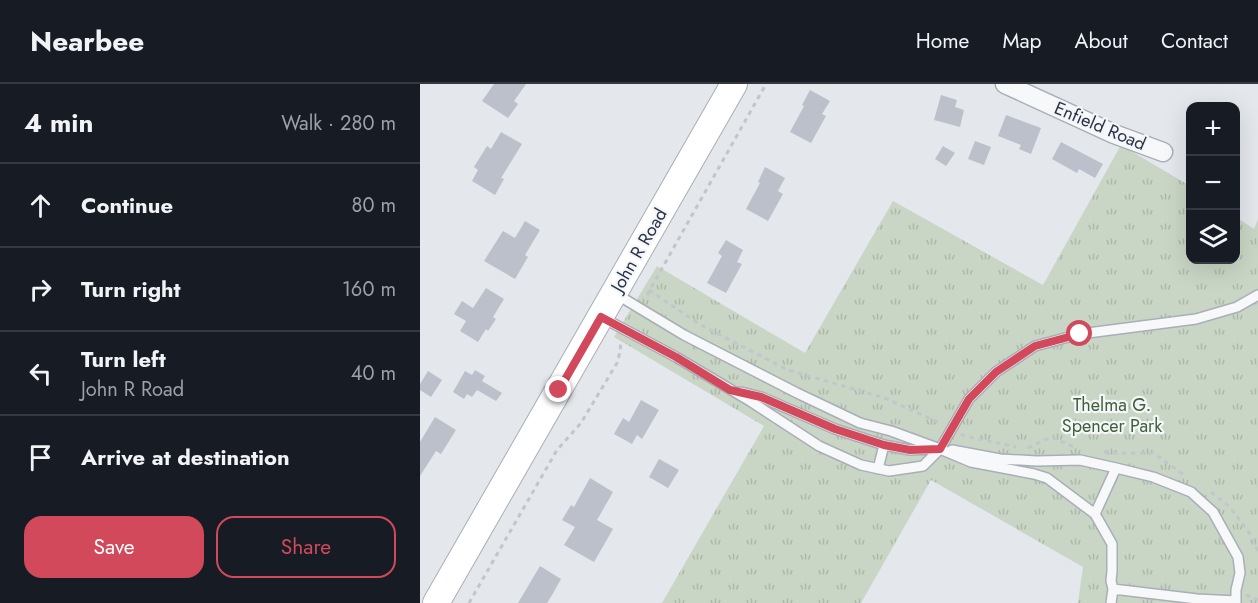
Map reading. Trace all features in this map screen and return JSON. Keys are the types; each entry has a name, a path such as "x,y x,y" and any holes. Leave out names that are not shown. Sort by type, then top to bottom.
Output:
{"main road":[{"name":"John R Road","path":"436,603 734,84"}],"street":[{"name":"Enfield Road","path":"1005,84 1114,134 1163,152"}],"lane":[{"path":"615,293 684,335 860,423 891,431 971,462 1047,478 1095,514 1112,544 1111,603"},
{"path":"601,317 676,357 819,446 861,465 889,471 923,466 940,449 969,399 996,372 1035,346 1080,334 1197,319 1237,307 1258,295"},
{"path":"761,397 767,378"},
{"path":"730,390 761,397 835,429 884,445 910,450 940,449 1000,459 1080,460 1153,477 1191,492 1213,512 1238,556 1240,573 1236,602 1113,589"},
{"path":"878,469 884,445"},
{"path":"1095,514 1116,468"}],"path":[{"path":"646,295 766,84"},
{"path":"469,603 557,450 581,423 617,363 621,340"}],"green space":[{"name":"Thelma G. Spencer Park","path":"1121,145 1186,184 1186,264 1240,264 1240,220 1254,229 1258,219 1258,603 1078,603 1083,567 931,480 861,603 662,603 764,426 614,337 657,266 805,353 893,201 1043,285"}],"building":[{"path":"494,84 526,84 514,101 518,104 508,118 482,101"},
{"path":"810,90 830,101 822,114 826,116 811,143 790,132"},
{"path":"941,95 957,100 955,107 964,110 960,127 934,120"},
{"path":"1006,115 1041,128 1031,154 1019,149 1021,145 998,136"},
{"path":"501,132 522,144 501,178 504,179 495,195 472,181 478,170 474,167 487,146 491,149"},
{"path":"975,141 991,147 984,165 968,159"},
{"path":"1061,142 1103,164 1095,178 1079,169 1077,173 1052,159"},
{"path":"943,146 955,153 946,166 935,159"},
{"path":"765,167 785,178 778,191 783,194 768,221 746,209 760,183 758,182"},
{"path":"525,221 540,230 525,255 528,257 515,279 484,261 503,231 515,238"},
{"path":"726,240 743,250 737,262 742,264 726,293 707,283 722,256 718,253"},
{"path":"486,288 504,299 493,317 496,319 478,342 460,331 466,321 454,314 462,301 473,308"},
{"path":"475,370 485,376 482,381 502,393 496,401 477,390 472,397 467,394 464,399 453,392 465,371 472,375"},
{"path":"428,371 442,380 431,397 420,390 420,384"},
{"path":"641,400 659,410 642,439 637,435 632,444 614,434 623,418 629,422"},
{"path":"435,417 456,430 441,454 436,451 420,476 420,442"},
{"path":"659,459 679,470 668,488 649,477"},
{"path":"590,478 613,492 597,520 613,529 594,562 564,545 575,527 562,520 571,505 574,507"},
{"path":"540,566 561,579 552,595 547,603 518,603"}],"route":[{"path":"559,390 601,317 676,357 730,390 761,397 835,429 884,445 910,450 940,449 969,399 996,372 1035,346 1080,334"}]}
